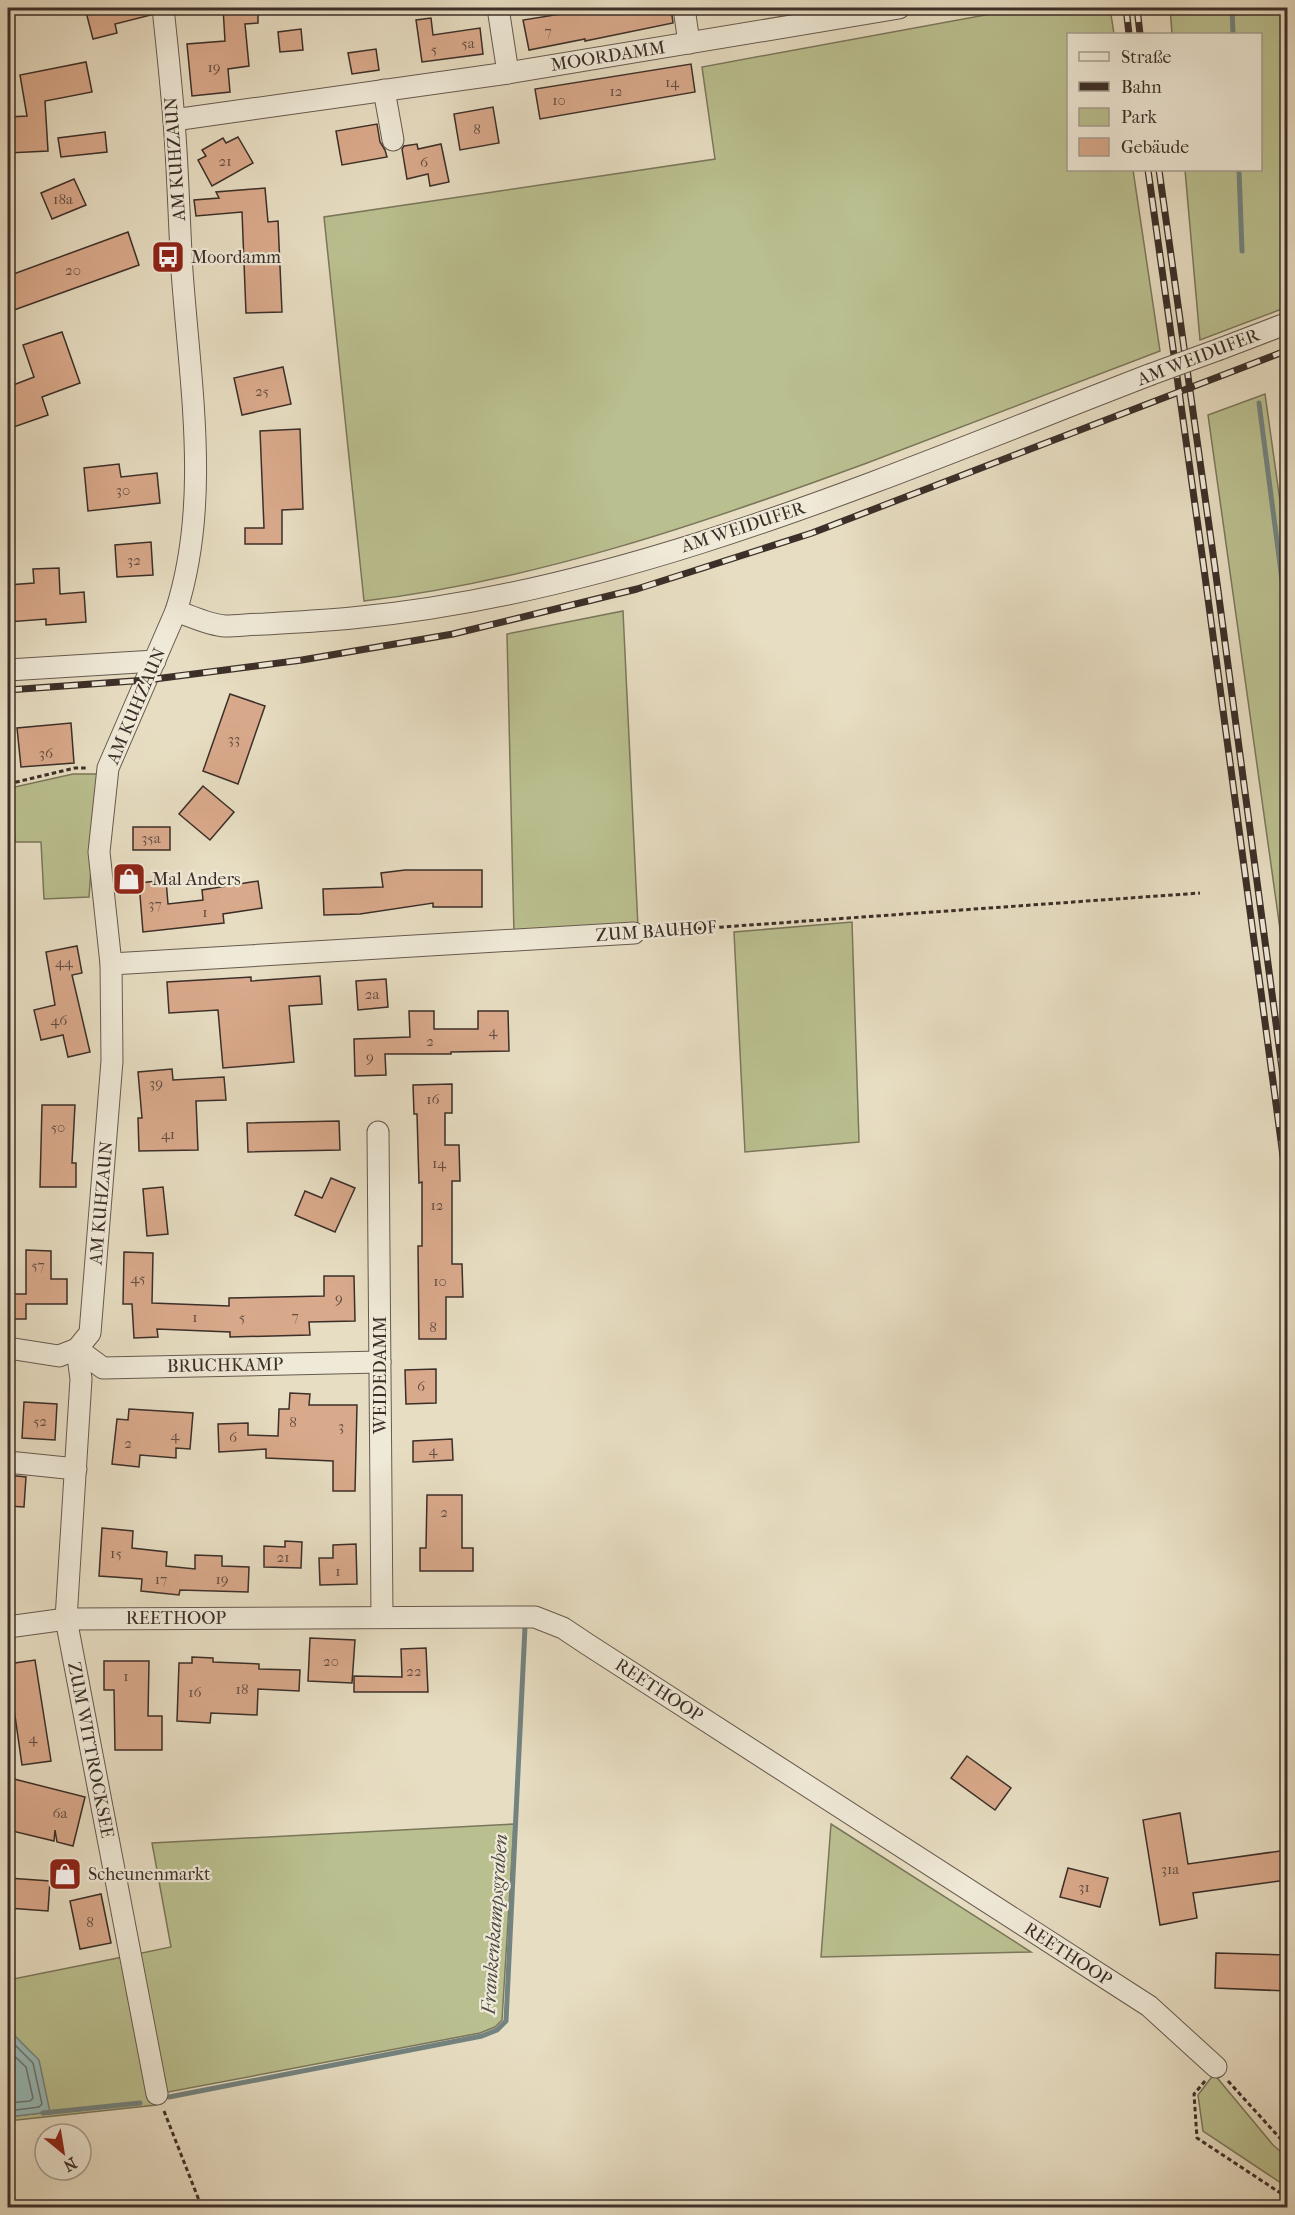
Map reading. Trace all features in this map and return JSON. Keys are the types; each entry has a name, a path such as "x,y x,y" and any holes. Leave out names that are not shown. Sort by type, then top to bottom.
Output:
{"street":[{"name":"AM KUHZAUN","path":"77,1349 90,1333 112,1061 111,964 99,852 108,768 176,611 184,586 195,515 193,406 182,271 174,120 163,8"},
{"path":"498,8 508,72"},
{"path":"684,8 690,43"},
{"name":"MOORDAMM","path":"174,120 508,72 900,8"},
{"path":"384,90 393,140"},
{"name":"AM WEIDUFER","path":"176,611 222,626 331,620 412,612 485,599 557,582 656,556 821,501 1287,323"},
{"path":"8,670 154,662"},
{"name":"ZUM BAUHOF","path":"111,964 634,933"},
{"name":"WEIDEDAMM","path":"378,1132 382,1617"},
{"path":"8,1348 59,1356 77,1349 81,1379 66,1619"},
{"name":"BRUCHKAMP","path":"77,1349 103,1368 380,1362"},
{"path":"8,1462 76,1469"},
{"name":"REETHOOP","path":"8,1627 66,1619 535,1617 563,1628 1149,2006 1216,2067"},
{"name":"ZUM WITTROCKSEE","path":"66,1619 158,2094"}],"path":[{"path":"8,784 75,768 108,768"},
{"name":"ZUM BAUHOF","path":"634,933 1200,893"},
{"path":"1287,2147 1216,2067 1194,2094 1197,2138 1287,2198"},
{"path":"158,2094 202,2208"}],"green space":[{"path":"1023,8 1110,8 1114,33 1067,33 1067,171 1133,171 1160,351 867,463 744,507 620,547 493,579 429,592 364,601 324,217 715,159 702,67"},
{"path":"1170,8 1287,8 1287,307 1200,340 1185,171 1262,171 1262,33 1172,33"},
{"path":"1265,394 1288,558 1287,979 1208,415"},
{"path":"623,611 638,927 514,934 507,634"},
{"path":"73,774 98,774 89,897 44,899 41,842 15,842 10,788"},
{"path":"852,922 859,1142 745,1152 734,932"},
{"path":"514,1824 502,2020 495,2027 480,2033 163,2093 132,1955 171,1947 152,1843"},
{"path":"831,1824 1031,1952 821,1957"},
{"path":"128,1956 156,2105 8,2121 8,2117 49,2112 15,2037 8,2036 8,1980"},
{"path":"1214,2074 1273,2145 1287,2157 1287,2187 1203,2131 1198,2095"}],"water":[{"path":"8,2036 15,2036 39,2060 50,2112 8,2117"}],"building":[{"path":"85,8 151,8 151,15 115,24 117,33 93,39"},
{"path":"223,8 258,8 258,23 245,24 249,66 228,69 230,92 192,96 187,44 225,41"},
{"path":"598,8 671,8 673,23 529,50 523,20"},
{"path":"431,18 433,35 480,28 483,54 422,62 416,20"},
{"path":"301,29 303,50 280,52 278,32"},
{"path":"376,49 379,70 352,74 348,53"},
{"path":"86,62 92,92 45,101 48,151 8,153 8,117 27,116 20,75"},
{"path":"691,64 695,92 540,119 535,89"},
{"path":"493,107 499,143 460,150 454,114"},
{"path":"377,124 380,142 387,157 342,165 336,131"},
{"path":"105,132 107,152 61,157 58,138"},
{"path":"238,137 253,163 212,186 198,160 206,156 202,150 223,138 226,143"},
{"path":"417,144 418,149 441,144 449,182 430,186 428,174 407,179 402,149 404,146"},
{"path":"74,179 86,205 52,219 41,193"},
{"path":"265,188 268,222 278,221 282,312 246,313 242,212 196,216 194,200 219,198 216,192"},
{"path":"128,232 139,265 14,310 8,291 8,276"},
{"path":"62,332 80,383 42,397 48,415 8,429 8,387 34,377 23,345"},
{"path":"283,367 291,404 242,415 234,378"},
{"path":"300,429 303,509 282,510 282,544 245,544 245,528 264,528 260,431"},
{"path":"119,464 121,477 157,473 160,503 88,511 84,468"},
{"path":"151,542 153,575 117,577 115,545"},
{"path":"59,568 60,594 84,592 86,622 46,625 46,619 8,622 8,585 34,583 33,569"},
{"path":"230,694 265,706 238,784 203,771"},
{"path":"71,723 74,763 21,767 17,728"},
{"path":"203,786 234,812 210,840 179,814"},
{"path":"133,827 170,827 170,850 133,850"},
{"path":"121,864 136,864 137,890 121,890"},
{"path":"405,870 482,870 482,907 433,907 433,903 360,914 324,915 323,889 383,887 381,873"},
{"path":"166,880 168,904 203,900 202,890 258,881 262,908 223,914 224,923 143,932 139,883"},
{"path":"77,946 82,973 72,975 90,1052 68,1057 63,1035 41,1040 34,1010 55,1005 46,952"},
{"path":"320,976 322,1004 289,1006 294,1062 223,1068 218,1010 169,1013 167,982 251,977 251,981"},
{"path":"386,979 388,1007 358,1010 356,981"},
{"path":"409,1011 434,1011 434,1029 478,1029 478,1011 508,1011 509,1051 385,1054 386,1075 355,1076 354,1039 410,1037"},
{"path":"172,1069 173,1080 224,1077 226,1100 196,1101 198,1150 139,1151 138,1118 142,1118 138,1072"},
{"path":"452,1084 452,1113 445,1113 445,1145 459,1145 460,1181 452,1181 452,1264 462,1264 463,1297 446,1297 446,1339 419,1339 418,1246 422,1246 422,1182 419,1183 417,1114 414,1114 413,1085"},
{"path":"42,1105 75,1105 72,1163 76,1163 76,1187 40,1187"},
{"path":"339,1121 340,1150 248,1152 247,1123"},
{"path":"331,1178 355,1188 335,1232 295,1215 305,1191 322,1198"},
{"path":"163,1187 168,1234 147,1236 143,1189"},
{"path":"26,1250 51,1251 51,1279 67,1279 67,1304 26,1304 26,1319 8,1319 8,1294 26,1294"},
{"path":"124,1252 153,1253 152,1303 229,1306 229,1298 324,1296 324,1276 354,1276 355,1321 309,1322 310,1335 230,1337 230,1332 157,1329 158,1337 134,1338 132,1304 123,1304"},
{"path":"436,1369 436,1403 406,1404 405,1370"},
{"path":"290,1393 310,1394 309,1405 357,1405 355,1491 333,1491 333,1461 266,1458 266,1449 219,1452 218,1424 248,1423 248,1435 278,1436 279,1409 289,1409"},
{"path":"24,1402 57,1404 55,1440 22,1438"},
{"path":"129,1409 193,1413 190,1449 176,1448 176,1458 140,1455 139,1467 112,1464 117,1419 128,1420"},
{"path":"452,1439 453,1460 413,1462 413,1441"},
{"path":"8,1475 26,1477 24,1507 8,1506"},
{"path":"427,1495 462,1495 462,1548 473,1548 473,1571 420,1571 420,1548 426,1548"},
{"path":"102,1528 133,1531 132,1548 167,1552 166,1566 195,1569 195,1555 222,1556 222,1566 249,1567 248,1592 180,1590 179,1595 141,1591 142,1579 99,1576"},
{"path":"285,1541 302,1542 301,1568 264,1567 264,1546 285,1547"},
{"path":"356,1544 357,1584 320,1585 319,1558 333,1558 333,1545"},
{"path":"310,1638 355,1640 352,1683 308,1681"},
{"path":"426,1648 428,1692 354,1692 354,1676 402,1677 401,1649"},
{"path":"192,1657 213,1658 213,1662 259,1664 259,1669 300,1670 299,1691 258,1689 257,1715 211,1713 210,1723 177,1721 179,1663 192,1663"},
{"path":"35,1660 51,1761 22,1765 12,1695 8,1695 8,1664"},
{"path":"104,1661 149,1661 148,1716 162,1716 162,1750 115,1750 114,1690 104,1690"},
{"path":"967,1756 1011,1788 995,1810 951,1778"},
{"path":"14,1779 85,1797 73,1846 57,1842 55,1830 54,1841 8,1830 8,1806"},
{"path":"1180,1813 1188,1864 1287,1850 1287,1880 1193,1893 1197,1918 1160,1925 1143,1820"},
{"path":"1068,1868 1108,1878 1100,1907 1060,1897"},
{"path":"8,1878 50,1881 48,1911 8,1908"},
{"path":"101,1894 111,1943 80,1949 70,1901"},
{"path":"1216,1953 1287,1955 1287,1991 1215,1988"}],"waterway":[{"path":"1232,8 1233,33"},
{"path":"1239,171 1242,251"},
{"path":"1259,403 1288,626"},
{"name":"Frankenkampsgraben","path":"169,2097 482,2036 497,2030 506,2021 525,1627"},
{"name":"Frankenkampsgraben","path":"43,2113 140,2103"}],"railway":[{"path":"1126,8 1129,33"},
{"path":"1137,8 1140,33"},
{"path":"1148,171 1288,1193"},
{"path":"1159,171 1288,1113"},
{"path":"8,690 147,680 302,660 453,634 637,589 812,533 1288,350"}],"place":[{"name":"Moordamm","path":"168,257"},
{"name":"Mal Anders","path":"129,879"},
{"name":"Scheunenmarkt","path":"65,1874"}]}
